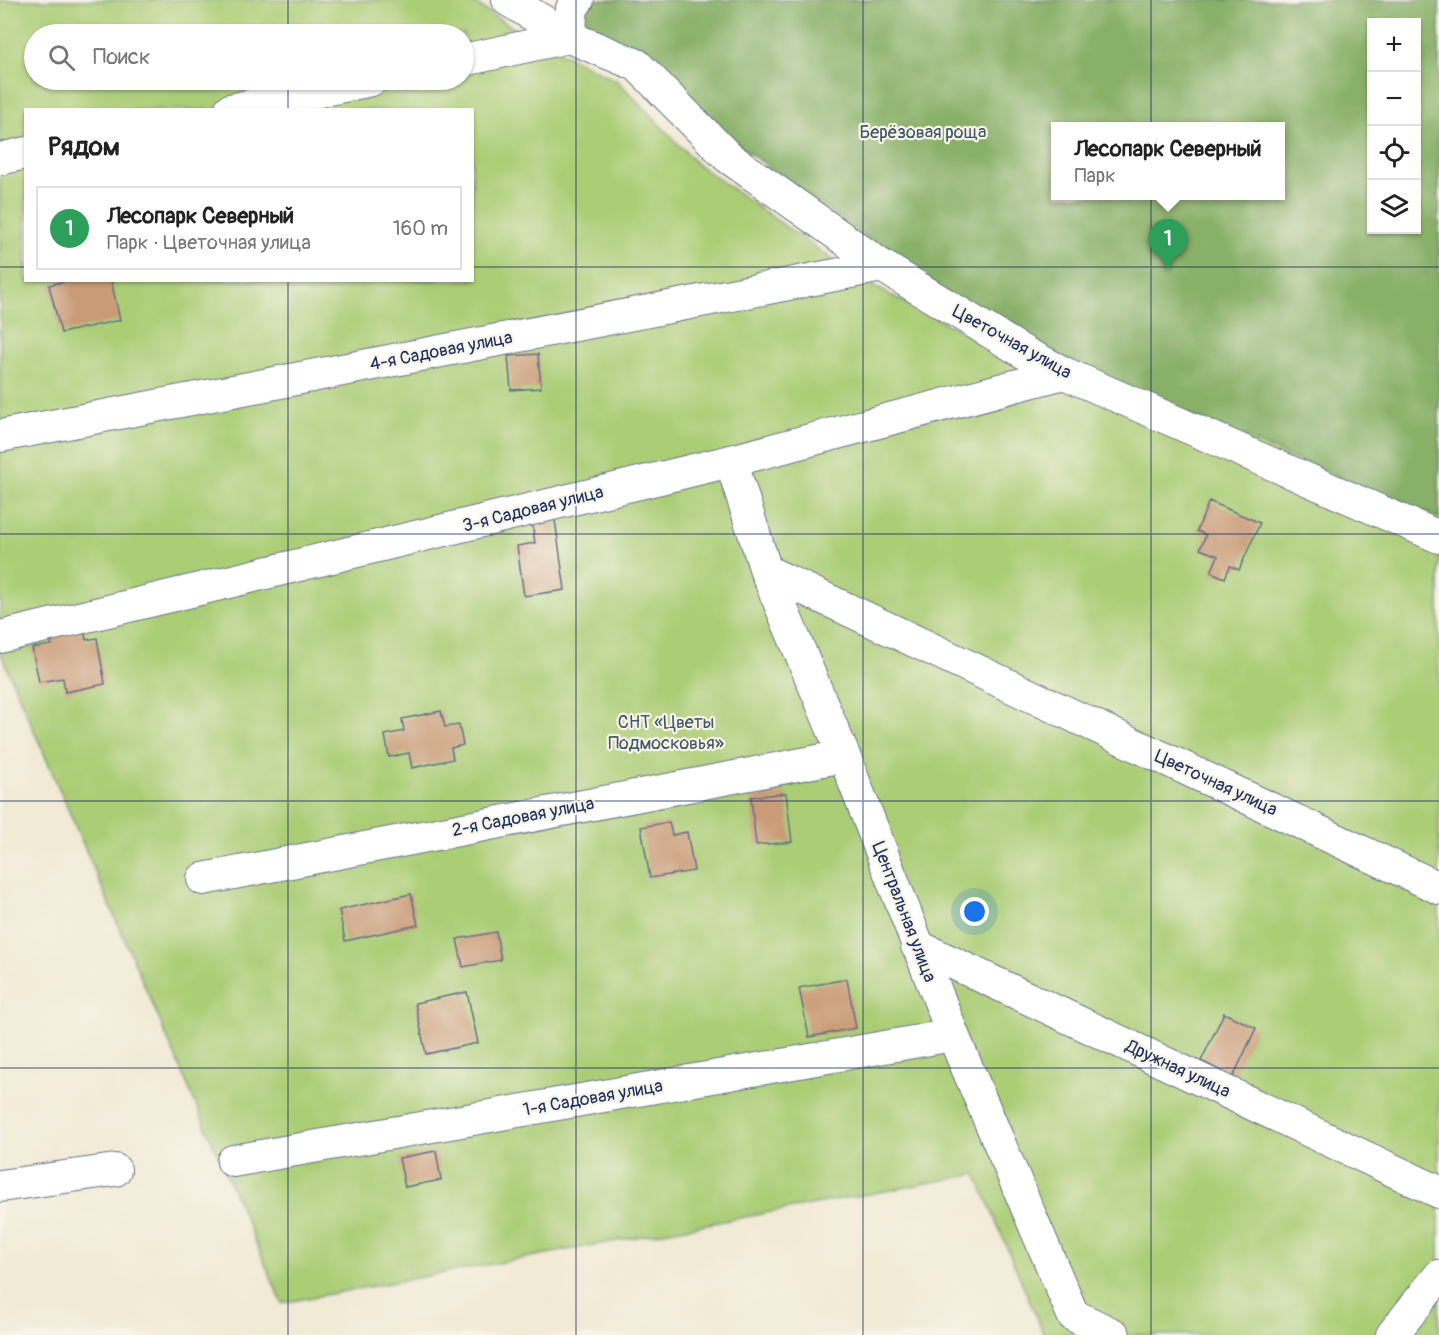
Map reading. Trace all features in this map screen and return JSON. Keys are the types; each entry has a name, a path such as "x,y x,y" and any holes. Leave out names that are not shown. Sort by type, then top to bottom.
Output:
{"street":[{"path":"508,0 569,37"},
{"path":"569,37 572,8 578,0"},
{"path":"474,58 569,37"},
{"name":"Цветочная улица","path":"569,37 637,64 728,157 882,266 1025,353 1064,373 1439,537"},
{"path":"239,108 324,90"},
{"path":"0,159 24,153"},
{"name":"4-я Садовая улица","path":"0,436 882,266"},
{"name":"3-я Садовая улица","path":"0,637 732,461 1064,373"},
{"name":"Центральная улица","path":"732,461 766,571 844,756 953,1035 1072,1316 1114,1335"},
{"name":"Цветочная улица","path":"766,571 1439,888"},
{"name":"2-я Садовая улица","path":"202,879 844,756"},
{"name":"Дружная улица","path":"917,946 1439,1192"},
{"name":"1-я Садовая улица","path":"232,1161 953,1035"},
{"path":"0,1186 115,1170"},
{"path":"1392,1335 1439,1276"}],"green space":[{"name":"СНТ «Цветы Подмосковья»","path":"0,0 469,0 520,32 618,81 696,163 861,280 979,340 763,169 1367,18 1439,0 1439,1289 1399,1335 1044,1335 976,1174 282,1303 0,652"},
{"name":"Берёзовая роща","path":"577,0 1439,0 1439,518 1071,366 992,325 588,39"},
{"path":"1439,1291 1439,1335 1400,1335"}],"building":[{"path":"62,282 111,282 120,320 61,333 49,285"},
{"path":"538,354 541,388 511,390 508,356"},
{"path":"1209,501 1260,523 1239,570 1230,566 1225,578 1211,572 1218,556 1200,549 1206,535 1197,531"},
{"path":"555,520 565,590 524,596 517,546 535,543 532,523"},
{"path":"84,630 86,640 97,638 105,684 65,692 63,678 39,682 32,648 52,645 50,637"},
{"path":"441,711 445,727 459,725 463,745 451,748 453,759 412,768 409,753 389,757 385,735 404,731 402,719"},
{"path":"786,793 792,842 756,845 751,797"},
{"path":"669,822 672,835 687,832 694,871 650,878 641,827"},
{"path":"411,894 418,925 345,941 339,910"},
{"path":"496,932 501,960 463,967 457,939"},
{"path":"847,979 856,1028 809,1037 799,988"},
{"path":"467,992 478,1043 426,1054 415,1003"},
{"path":"1224,1013 1256,1028 1233,1077 1201,1061"},
{"path":"436,1151 441,1180 405,1187 399,1158"}],"place":[{"name":"Лесопарк Северный","path":"1168,269"}]}
